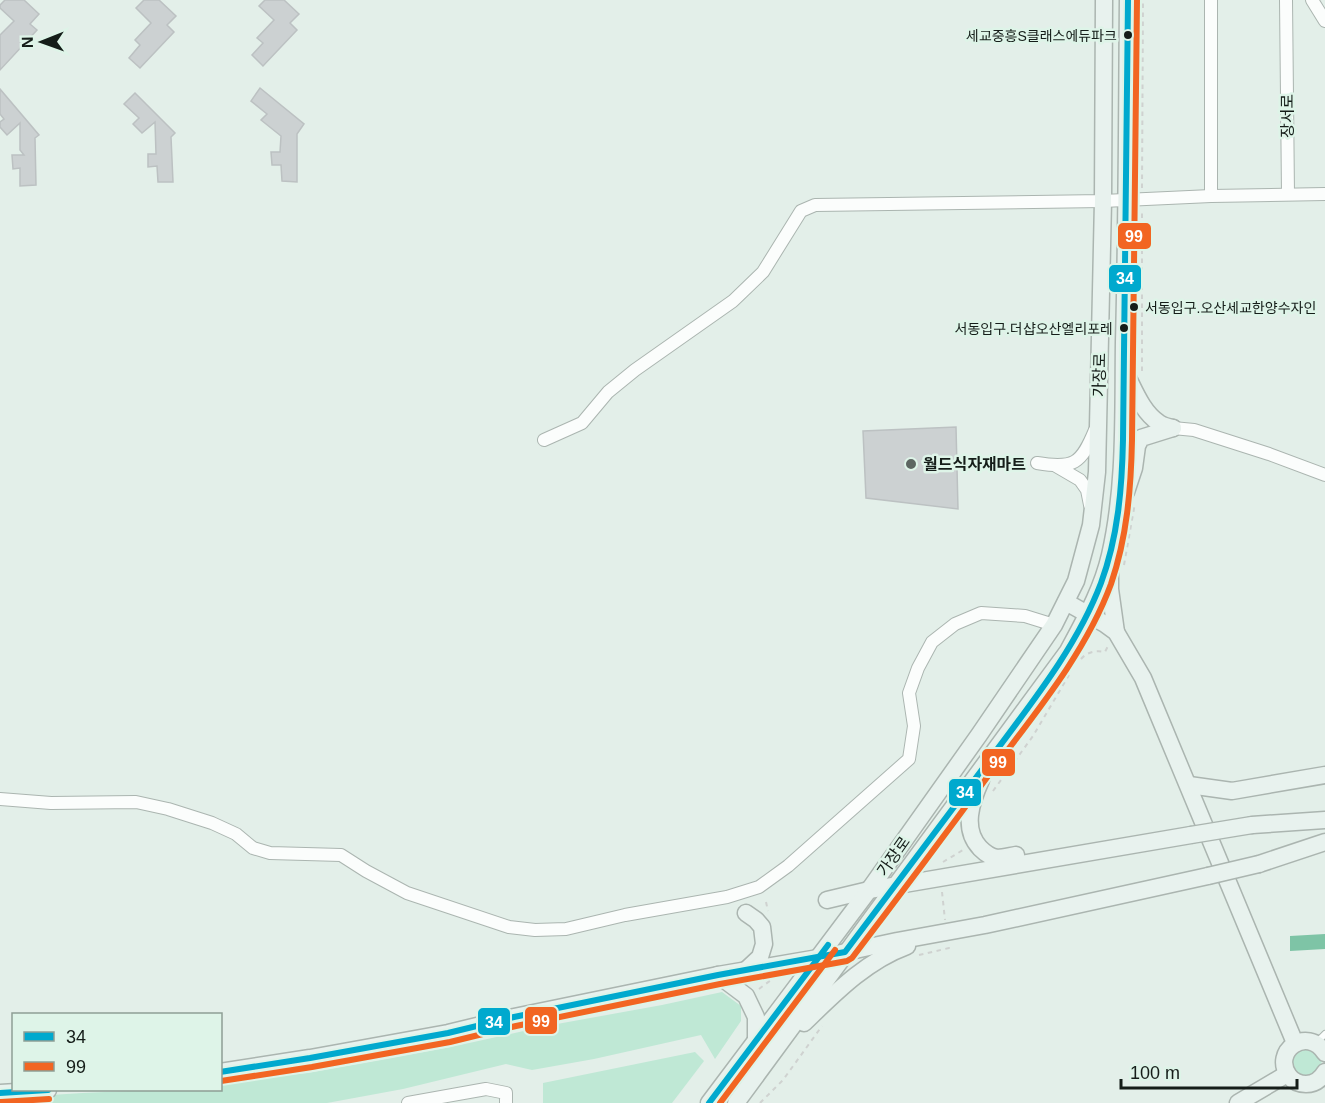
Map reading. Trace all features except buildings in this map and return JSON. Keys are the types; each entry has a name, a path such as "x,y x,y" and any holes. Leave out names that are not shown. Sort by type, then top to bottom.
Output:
{"main road":[{"name":"가장로","path":"709,1103 849,918 986,726 1054,625 1076,581 1091,525 1097,472 1103,201 1104,0"},
{"name":"가장로","path":"736,1103 1068,651 1088,614 1102,581 1110,558 1118,516 1122,468 1128,0"},
{"path":"1124,368 1141,404 1160,424 1173,428"},
{"path":"1118,516 1141,438 1173,428"},
{"path":"1110,558 1110,589 1116,632 1143,678 1296,1043"},
{"path":"1066,602 1116,632"},
{"path":"1007,735 982,778 969,815 973,838 985,853 995,858 1122,839 1184,836"},
{"path":"1189,785 1232,791 1325,775"},
{"path":"849,947 849,918 840,905 828,900 869,890 1252,825 1323,821"},
{"path":"222,1072 448,1033 718,975 818,958 849,947 947,933 1259,864 1324,842"},
{"path":"744,972 760,957 764,944 762,927 746,913"},
{"path":"772,1053 829,998 861,972 902,948 947,933"},
{"path":"718,975 746,996 756,1017 756,1041"},
{"path":"1322,1043 1309,1041 1296,1043 1286,1053 1284,1060 1287,1074 1299,1083 1313,1083 1325,1073"},
{"path":"1238,1103 1287,1074"},
{"path":"0,1093 24,1091"}],"street":[{"path":"1211,0 1211,196"},
{"name":"장서로","path":"1286,0 1288,194"},
{"path":"1312,0 1325,21"},
{"path":"544,440 582,423 608,392 635,370 734,302 763,272 801,211 814,205 1103,201 1325,194"},
{"path":"1037,463 1056,466 1066,465 1078,459 1087,451 1098,424"},
{"path":"1173,428 1194,430 1325,475"},
{"path":"1056,466 1080,480 1087,490 1091,525"},
{"path":"0,799 51,803 136,802 147,804 212,823 236,834 253,848 270,853 341,855 407,893 509,927 535,930 566,929 625,915 727,897 759,887 788,866 909,759 914,726 909,693 918,668 932,642 955,624 981,613 1025,616 1054,625"},
{"path":"408,1103 486,1089 506,1094 506,1103"}],"path":[{"path":"1077,663 1084,655 1099,651 1105,652"},
{"path":"989,797 1033,736 1073,669"},
{"path":"914,957 949,948 939,865 975,842"},
{"path":"759,1103 783,1080 824,1023"}],"shaded area":[{"path":"1325,934 1325,949 1290,951 1290,936"},
{"path":"722,992 741,1006 741,1021 715,1059 701,1035 594,1059 532,1070 506,1064 403,1089 327,1103 0,1103 0,1100 82,1093 222,1091 222,1082 308,1073"},
{"path":"1303,1046 1321,1056 1322,1061 1319,1071 1306,1079 1292,1071 1291,1056"},
{"path":"695,1052 704,1061 672,1103 543,1103 543,1083"}],"transit line":[{"name":"34","path":"222,1072 448,1033 718,975 845,952 1019,720 1065,654 1091,607 1107,566 1118,512 1122,458 1128,0"},
{"name":"99","path":"222,1081 450,1042 516,1026 720,984 847,961 852,958 1059,680 1088,633 1111,584 1121,549 1127,513 1131,458 1137,0"},
{"name":"34","path":"709,1103 828,945"},
{"name":"99","path":"720,1103 835,950"},
{"name":"34","path":"0,1093 32,1091"},
{"name":"99","path":"1,1102 49,1099"}],"place":[{"name":"세교중흥S클래스에듀파크","path":"1128,35"},
{"name":"서동입구.오산세교한양수자인","path":"1134,307"},
{"name":"서동입구.더샵오산엘리포레","path":"1124,328"},
{"name":"월드식자재마트","path":"911,464"}]}
